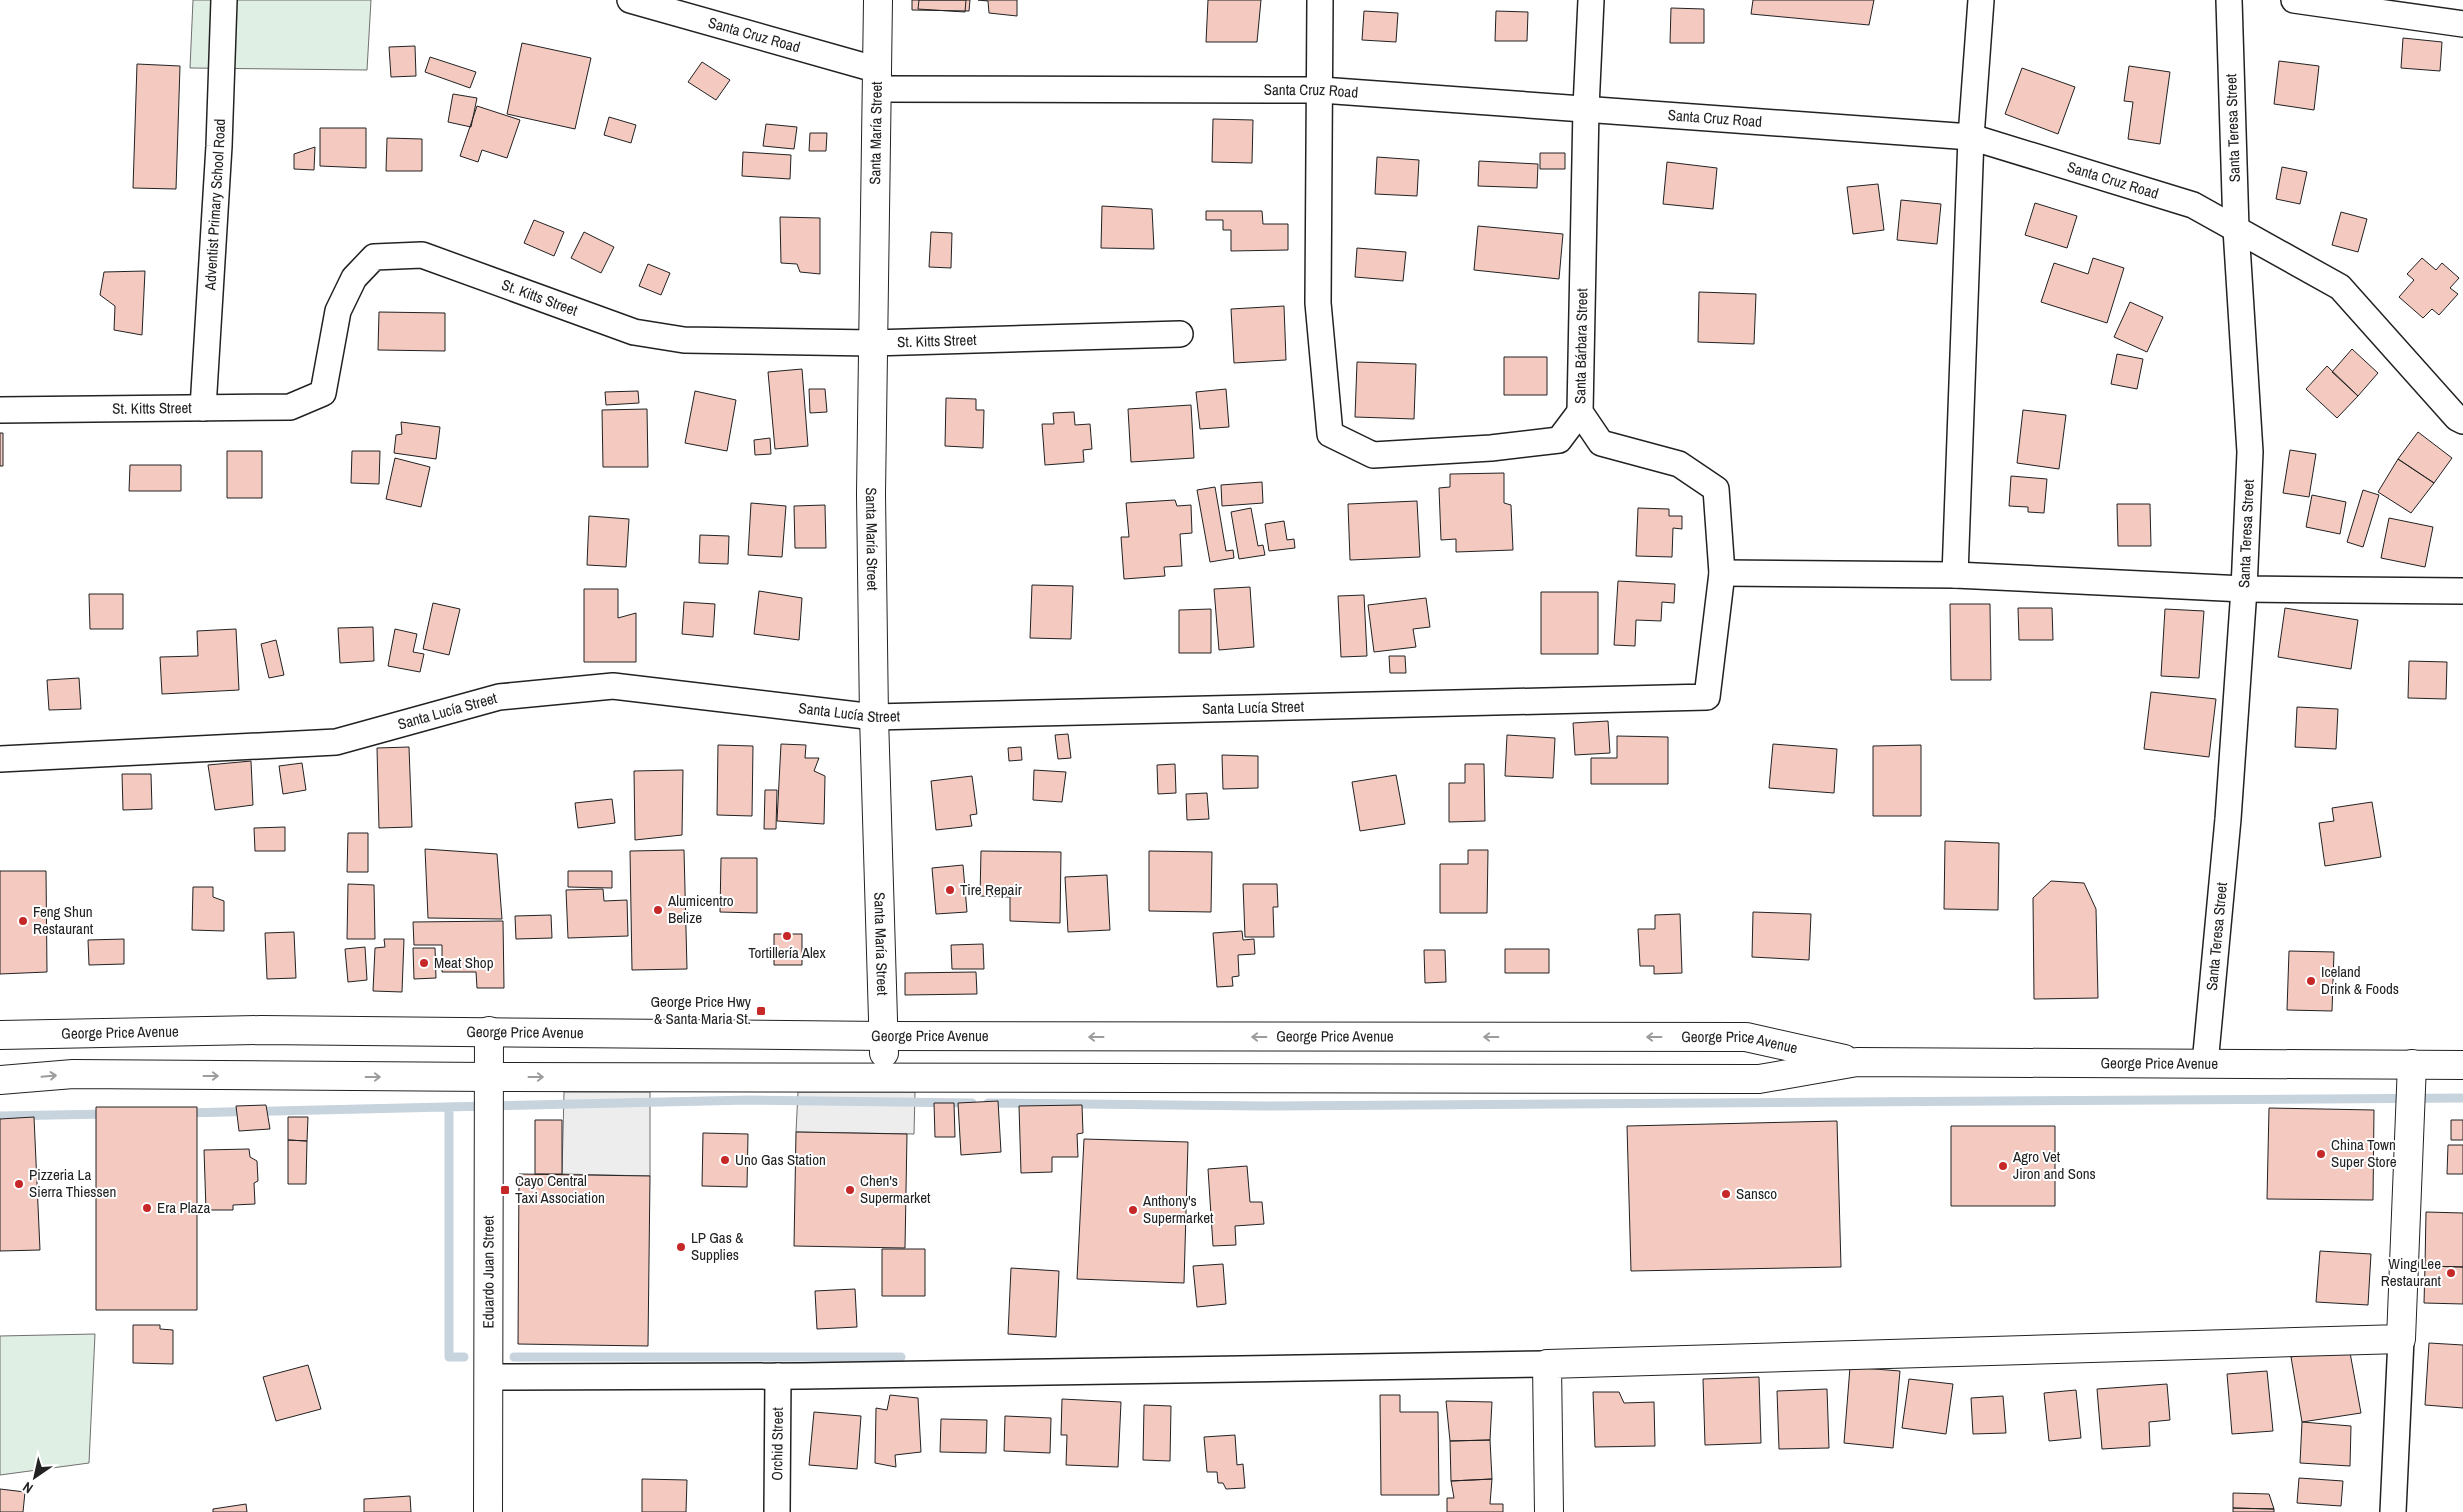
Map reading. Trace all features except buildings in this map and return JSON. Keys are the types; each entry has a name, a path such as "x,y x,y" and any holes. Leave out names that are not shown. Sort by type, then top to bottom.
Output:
{"main road":[{"name":"Santa María Street","path":"878,0 871,494 874,717 884,1076"},
{"name":"George Price Avenue","path":"0,1035 251,1030 884,1036 1746,1038 1857,1062"},
{"name":"Eduardo Juan Street","path":"488,1512 489,1031"},
{"name":"George Price Avenue","path":"0,1080 73,1074 488,1077 884,1076 1759,1079 1857,1062 2463,1065"},
{"path":"1549,1512 1547,1364 2401,1339 2412,1064"}],"street":[{"name":"Adventist Primary School Road","path":"203,408 218,146 224,0"},
{"name":"Santa Cruz Road","path":"630,0 877,80 1321,90 1972,137 2193,205 2340,287 2457,418 2463,421"},
{"path":"1320,0 1321,90 1318,303 1330,434 1374,455 1491,448 1560,440 1601,443 1679,464 1716,489 1722,572 1955,575 2244,589 2463,591"},
{"name":"Santa Bárbara Street","path":"1591,0 1586,108 1580,412 1601,443"},
{"path":"1955,575 1972,137 1981,0"},
{"name":"Santa Teresa Street","path":"2205,1064 2228,819 2244,589 2250,452 2236,229 2229,0"},
{"path":"2294,0 2463,24"},
{"name":"St. Kitts Street","path":"0,410 290,407 323,393 338,311 354,278 374,257 422,255 634,332 684,340 872,343 1180,334"},
{"path":"1560,440 1580,412"},
{"name":"Santa Lucía Street","path":"0,758 336,742 498,697 613,686 874,717 1707,697 1722,572"},
{"path":"2393,1512 2401,1339"},
{"path":"489,1377 778,1376 1547,1364"},
{"name":"Orchid Street","path":"777,1512 778,1376"}],"green space":[{"path":"193,0 371,0 367,70 190,68"},
{"path":"95,1334 89,1463 0,1475 0,1336"}],"shaded area":[{"path":"564,1092 650,1092 650,1176 562,1174"},
{"path":"798,1092 915,1092 914,1134 796,1132"}],"waterway":[{"path":"988,1103 1262,1106 2463,1098"},
{"path":"185,1113 750,1100 972,1103"},
{"path":"449,1108 449,1357 464,1357"},
{"path":"0,1116 107,1114"},
{"path":"514,1357 901,1357"}],"place":[{"name":"Tire Repair","path":"950,890"},
{"name":"Alumicentro Belize","path":"658,910"},
{"name":"Feng Shun Restaurant","path":"23,921"},
{"name":"Tortillería Alex","path":"787,936"},
{"name":"Meat Shop","path":"424,963"},
{"name":"Iceland Drink & Foods","path":"2311,981"},
{"name":"George Price Hwy & Santa Maria St.","path":"761,1011"},
{"name":"China Town Super Store","path":"2321,1154"},
{"name":"Uno Gas Station","path":"725,1160"},
{"name":"Agro Vet Jiron and Sons","path":"2003,1166"},
{"name":"Pizzeria La Sierra Thiessen","path":"19,1184"},
{"name":"Cayo Central Taxi Association","path":"505,1190"},
{"name":"Chen's Supermarket","path":"850,1190"},
{"name":"Sansco","path":"1726,1194"},
{"name":"Era Plaza","path":"147,1208"},
{"name":"Anthony's Supermarket","path":"1133,1210"},
{"name":"LP Gas & Supplies","path":"681,1247"},
{"name":"Wing Lee Restaurant","path":"2451,1273"}]}
